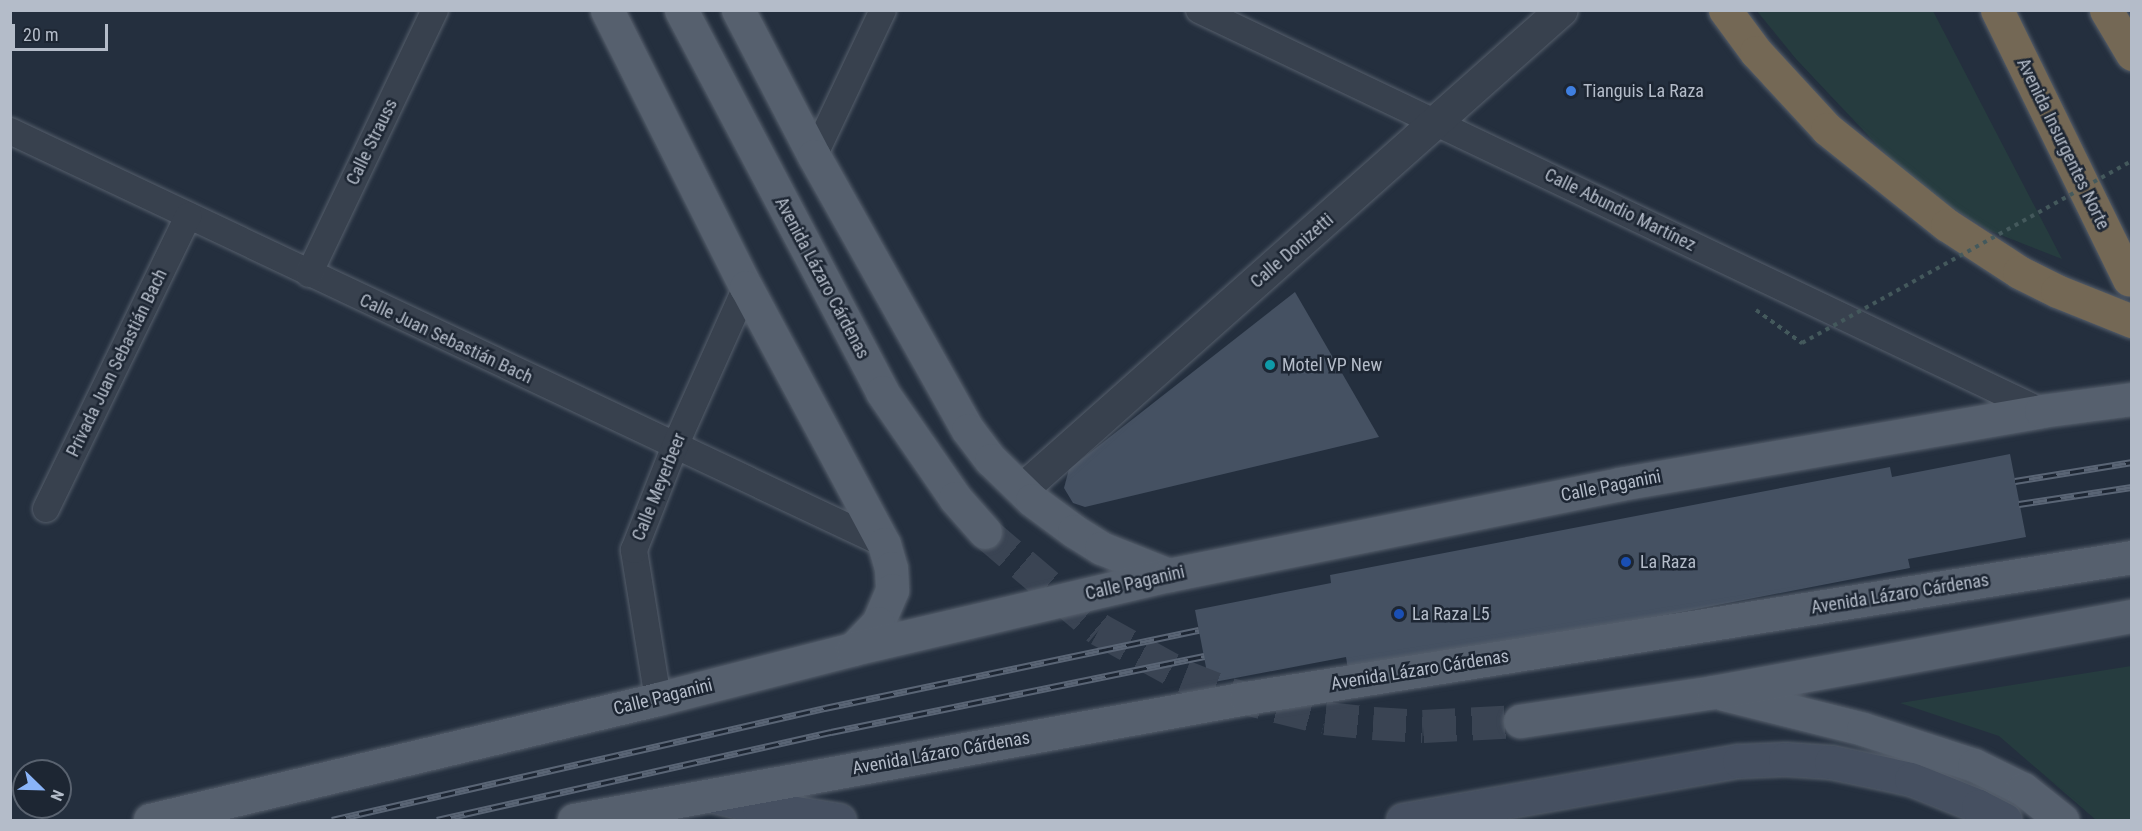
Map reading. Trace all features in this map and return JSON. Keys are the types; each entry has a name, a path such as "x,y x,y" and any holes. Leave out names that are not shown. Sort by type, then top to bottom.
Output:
{"highway":[{"path":"1725,10 1775,75 1827,129 1947,225 2019,272 2067,296 2132,321"},
{"name":"Avenida Insurgentes Norte","path":"1997,10 2129,279"},
{"path":"2106,10 2132,54"}],"main road":[{"path":"607,10 746,287 884,544 891,568 892,590 878,623 853,649"},
{"name":"Avenida Lázaro Cárdenas","path":"681,10 882,392 955,498 985,532"},
{"path":"738,10 814,156 968,429 991,460 1047,511 1101,548 1169,575"},
{"name":"Calle Paganini","path":"150,820 658,699 853,649 1169,575 1620,484 2041,411 2132,399"},
{"name":"Avenida Lázaro Cárdenas","path":"710,795 1246,698 2132,557"},
{"path":"1520,722 1713,692 2132,616"},
{"path":"1713,692 1863,729 1974,765 2023,789 2062,820"},
{"path":"1403,820 1739,761 1785,759 1831,762 1911,779 1962,799 2005,820"},
{"path":"574,820 648,813 710,795 769,809 839,820"}],"street":[{"name":"Calle Strauss","path":"309,274 435,10"},
{"path":"814,156 883,10"},
{"name":"Calle Abundio Martínez","path":"1199,10 2041,411"},
{"name":"Calle Donizetti","path":"1022,490 1562,10"},
{"name":"Calle Juan Sebastián Bach","path":"10,131 884,544"},
{"name":"Privada Juan Sebastián Bach","path":"46,509 188,216"},
{"name":"Calle Meyerbeer","path":"658,699 634,550 675,446 746,287"}],"path":[{"path":"1802,343 2132,161"}],"green space":[{"path":"1757,11 1933,11 2062,259 1988,230 1916,186 1796,59"},
{"path":"2131,666 2131,820 2096,820 1999,736 1900,703"}],"building":[{"name":"Motel VP New","path":"1295,292 1379,437 1085,507 1073,503 1064,488 1069,469"},
{"path":"2010,454 2026,537 1908,559 1910,568 1349,676 1346,657 1209,683 1195,610 1331,583 1330,575 1890,467 1892,477"}],"tunnel":[{"path":"985,532 1099,629 1184,676 1230,694 1325,718 1373,723 1423,726 1520,721"}],"railway":[{"path":"2015,481 2132,462"},
{"path":"2019,504 2132,487"},
{"path":"332,820 825,708 1199,630"},
{"path":"437,820 831,732 1204,656"}],"place":[{"name":"Tianguis La Raza","path":"1571,91"},
{"name":"Motel VP New","path":"1270,365"},
{"name":"La Raza","path":"1626,562"},
{"name":"La Raza L5","path":"1399,614"}]}
